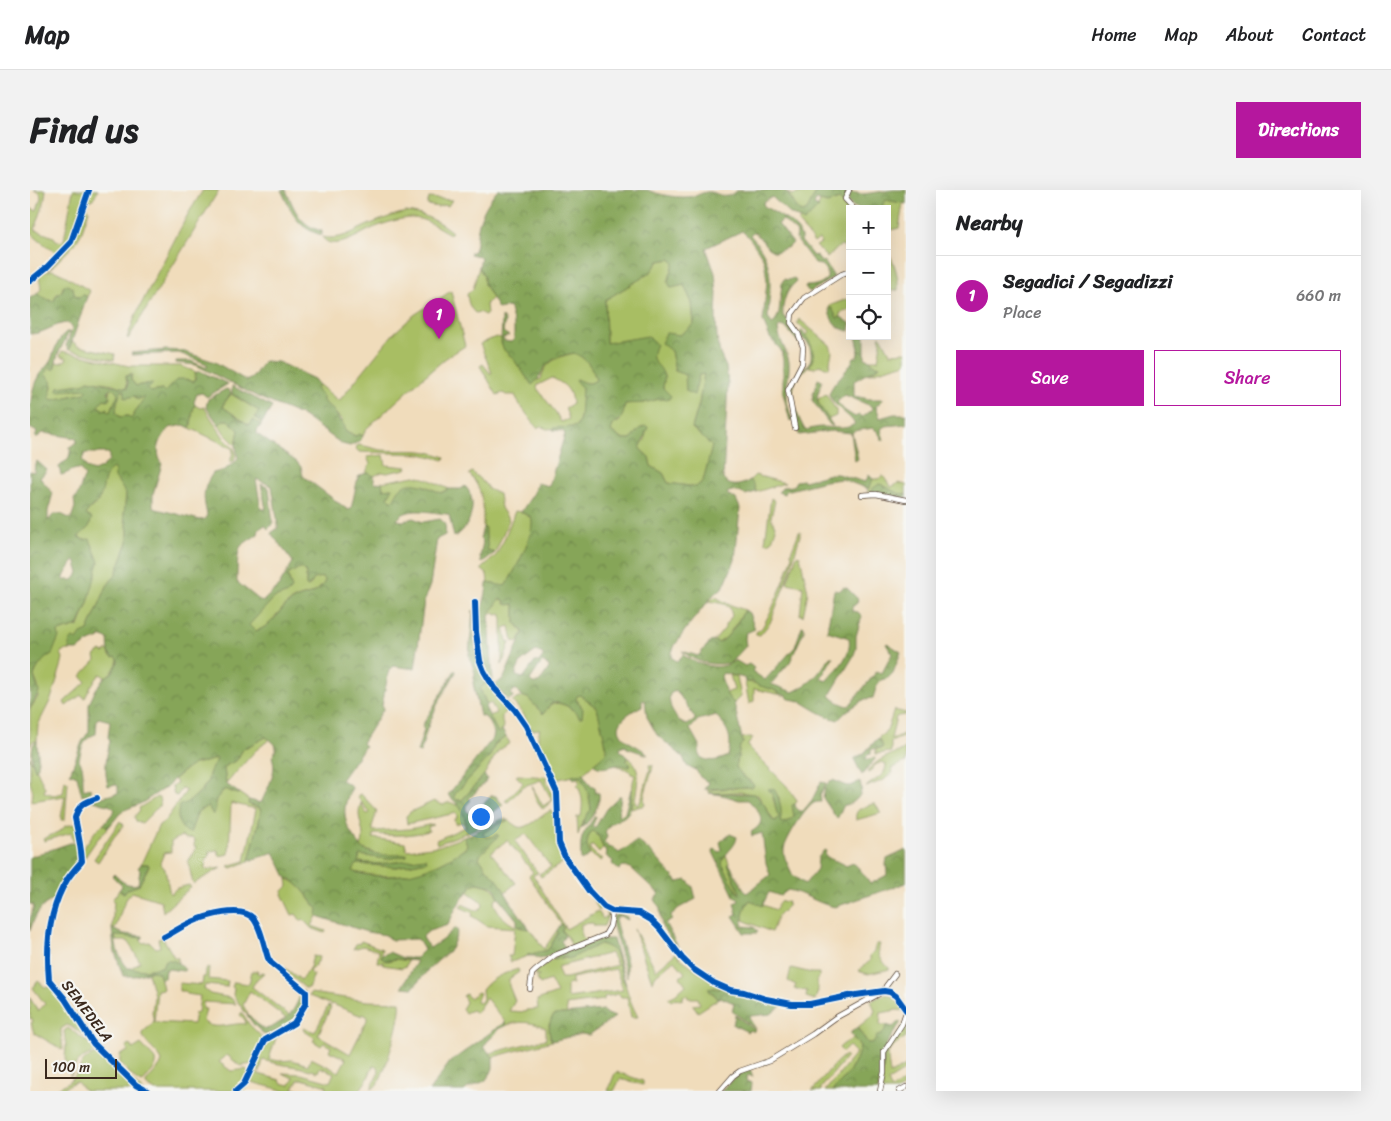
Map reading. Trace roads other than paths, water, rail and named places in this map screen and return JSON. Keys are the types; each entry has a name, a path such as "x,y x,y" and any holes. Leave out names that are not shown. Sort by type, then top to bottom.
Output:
{"street":[{"path":"30,281 46,268 71,242 89,190"},
{"path":"848,190 846,198 851,205"},
{"path":"795,428 788,390 802,363 803,347 798,333 791,323 792,314 804,298 846,272"},
{"path":"862,495 876,494 906,500"},
{"path":"475,602 476,632 480,661 494,688 515,710 526,726 557,793 559,844 565,857 589,891 604,907 615,912 640,913 651,920 682,958 694,969 714,983 730,990 792,1004 810,1004 849,996 884,992 890,992 896,996 906,1011 902,1024 884,1052 884,1072 880,1091"},
{"name":"SEMEDELA","path":"97,798 83,803 76,812 75,818 78,829 78,842 82,850 82,862 61,891 54,911 49,931 48,980 64,999 93,1043 136,1085 147,1091"},
{"path":"164,937 190,922 210,916 236,912 248,914 257,924 271,963 306,992 306,1003 294,1023 266,1040 244,1084 236,1091"},
{"path":"530,989 532,974 555,955 605,935 610,926 612,914 615,912"},
{"path":"720,1091 740,1071 769,1061 835,1018 884,992 895,974"},
{"path":"899,1091 906,1087"}],"place":[{"name":"Segadici / Segadizzi","path":"439,339"}]}
